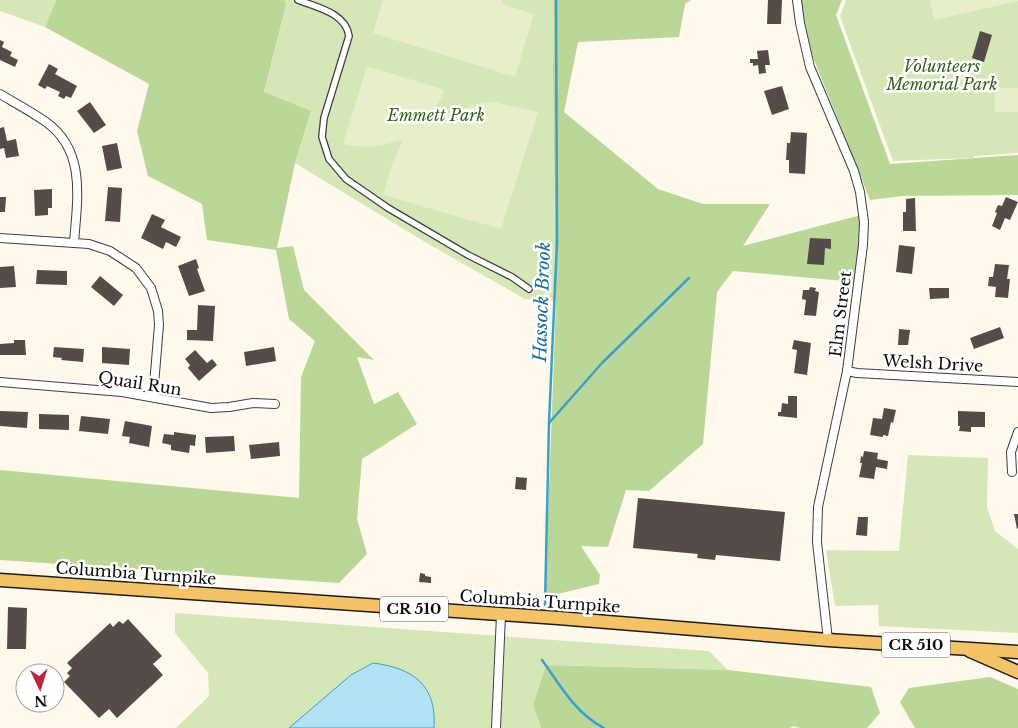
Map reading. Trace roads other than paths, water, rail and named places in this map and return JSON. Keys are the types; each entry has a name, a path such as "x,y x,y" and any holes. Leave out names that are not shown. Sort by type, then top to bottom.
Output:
{"main road":[{"name":"Columbia Turnpike","path":"0,580 1018,652"},
{"path":"964,648 1018,672"}],"street":[{"path":"298,0 340,19 348,30 349,36 324,118 322,137 329,159 346,179 388,208 468,255 512,277 529,289"},
{"name":"Elm Street","path":"797,0 810,67 854,171 863,206 863,244 847,371 818,507 817,542 828,640"},
{"path":"0,94 47,122 62,137 68,147 74,160 78,184 74,244"},
{"path":"0,238 99,247 124,259 144,277 151,288 160,325 153,397"},
{"name":"Welsh Drive","path":"847,371 1018,382"},
{"name":"Quail Run","path":"0,382 106,390 211,408 253,403 275,404"},
{"path":"1012,472 1011,452 1018,432"},
{"path":"496,728 501,615"}],"water":[{"path":"373,663 400,669 420,681 427,690 431,700 434,713 434,728 289,728 351,675"}],"waterway":[{"name":"Hassock Brook","path":"545,605 549,423 557,241 556,0"},
{"path":"549,423 602,363 689,278"},
{"name":"Hassock Brook","path":"542,660 576,706 585,715 604,728"}],"park label":[{"name":"Volunteers Memorial Park","path":"942,75"},
{"name":"Emmett Park","path":"436,115"}]}
